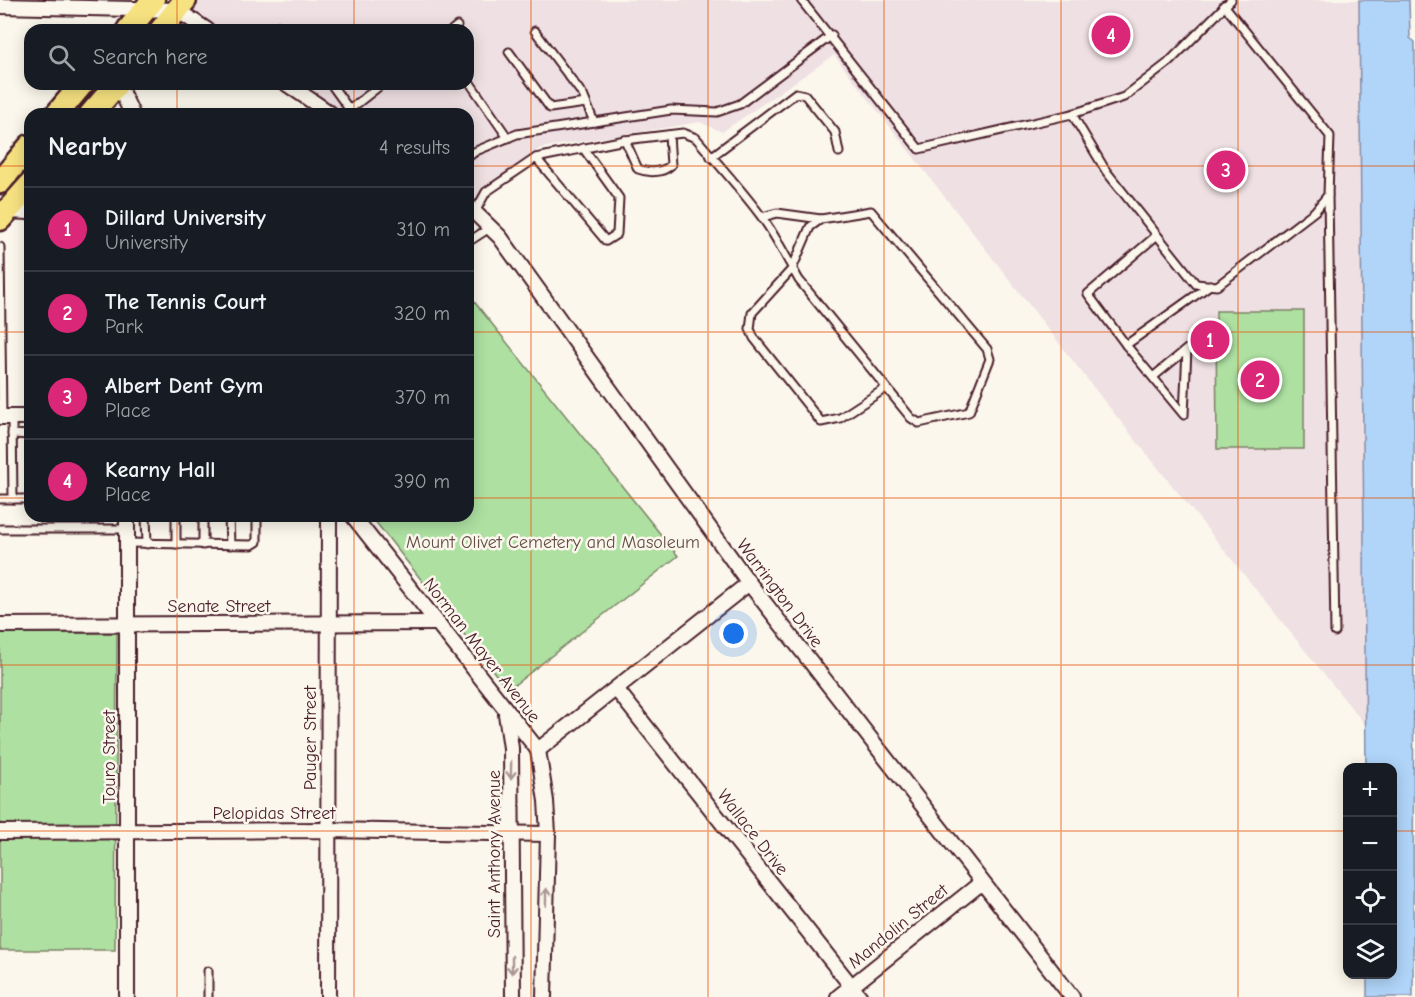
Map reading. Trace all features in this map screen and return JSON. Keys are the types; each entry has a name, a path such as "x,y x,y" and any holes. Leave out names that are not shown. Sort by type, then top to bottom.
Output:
{"main road":[{"path":"130,24 138,4"},
{"path":"136,24 138,4"},
{"path":"166,24 181,5"},
{"path":"62,108 77,90"},
{"path":"96,108 113,90"},
{"path":"0,182 24,153"},
{"path":"2,214 24,191"}],"street":[{"path":"0,6 181,5 201,24"},
{"path":"121,90 129,108"},
{"path":"296,90 322,108"},
{"name":"Warrington Drive","path":"474,211 491,227 558,316 748,583 1072,997"},
{"path":"2,214 24,212"},
{"path":"5,417 24,417"},
{"name":"Touro Street","path":"127,522 127,997"},
{"name":"Pauger Street","path":"328,997 329,522"},
{"name":"Norman Mayer Avenue","path":"358,522 538,750"},
{"path":"544,997 548,834 546,801 538,750 617,690 748,583"},
{"name":"Senate Street","path":"0,625 438,623"},
{"name":"Wallace Drive","path":"617,690 856,992"},
{"name":"Saint Anthony Avenue","path":"506,711 512,748 513,997"},
{"name":"Pelopidas Street","path":"0,832 328,830 548,834"},
{"name":"Mandolin Street","path":"838,997 856,992 981,883"}],"lane":[{"path":"801,0 832,35 920,149 1072,114 1124,97 1168,63 1231,0"},
{"path":"1224,5 1330,136 1328,195 1335,632"},
{"path":"535,31 586,103 594,122"},
{"path":"474,152 508,138 594,122 671,110 717,112 740,104 832,35"},
{"path":"508,52 550,108 586,103"},
{"path":"474,89 508,138"},
{"path":"335,90 345,108"},
{"path":"351,108 374,90"},
{"path":"711,157 796,93 805,95 835,132 839,152"},
{"path":"1072,114 1106,171 1196,284 1217,286 1315,211 1328,195"},
{"path":"474,207 486,192 536,158 625,140 684,133 696,138 762,217 792,269 911,418 919,423 969,412 990,359 987,350 871,211 821,219 777,213 762,217"},
{"path":"625,140 638,169 646,172 663,170 671,165 669,135"},
{"path":"536,158 606,241 617,234 619,198 583,148"},
{"path":"821,219 810,227 792,269 752,313 750,328 754,338 821,422 840,418 886,388"},
{"path":"474,238 491,227"},
{"path":"1153,377 1187,350 1184,415 1126,345 1088,294 1156,236"},
{"path":"0,247 5,417 12,434 13,499"},
{"path":"1126,345 1210,285"},
{"path":"12,434 24,435"},
{"path":"0,499 24,499"},
{"path":"0,529 127,522"},
{"path":"146,522 147,544"},
{"path":"176,522 176,544"},
{"path":"203,522 203,545"},
{"path":"229,522 230,545"},
{"path":"126,543 250,546 257,542 257,522"},
{"path":"208,972 208,997"}],"shaded area":[{"path":"185,0 1359,0 1366,726 1105,402 834,55 722,132 700,122 540,148 474,205 474,108 322,108 296,90 474,90 474,24 198,24 177,10"}],"green space":[{"name":"Mount Olivet Cemetery and Masoleum","path":"474,301 678,556 508,690 376,522 474,522"},
{"path":"1216,311 1304,311 1304,449 1217,449"},
{"path":"0,633 117,633 115,950 0,950"}],"water":[{"path":"1359,0 1409,0 1410,38 1415,42 1413,997 1367,997 1367,979 1397,979 1397,763 1366,763"}],"place":[{"name":"Kearny Hall","path":"1111,35"},
{"name":"Albert Dent Gym","path":"1226,170"},
{"name":"Dillard University","path":"1210,340"},
{"name":"The Tennis Court","path":"1260,380"}]}
